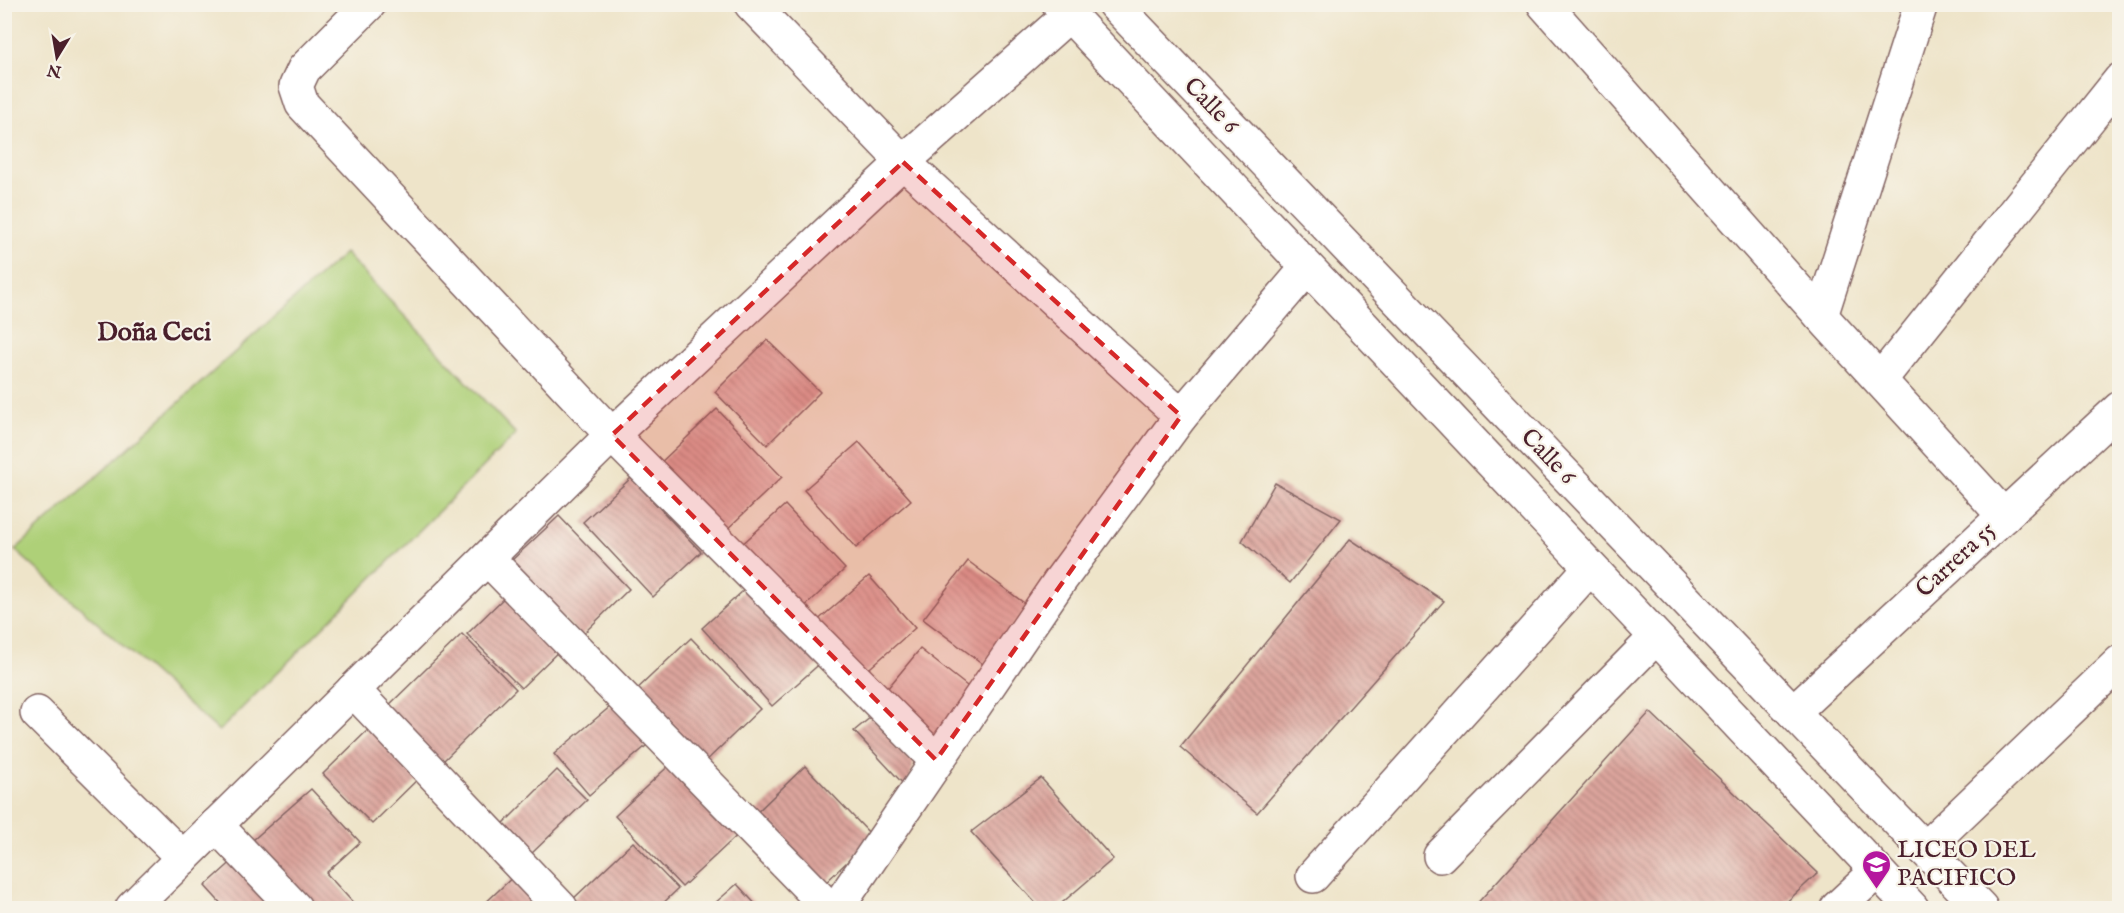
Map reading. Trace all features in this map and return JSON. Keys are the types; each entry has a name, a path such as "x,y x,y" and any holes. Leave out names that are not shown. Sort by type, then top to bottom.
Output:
{"main road":[{"path":"369,4 304,69 296,86 302,104 612,435 936,760"},
{"path":"751,4 903,162 1181,416"},
{"name":"Calle 6","path":"1114,4 1981,909"},
{"path":"1821,316 1921,4"},
{"path":"1552,7 1821,316 2004,516"},
{"path":"132,909 612,435 1064,10"},
{"name":"Calle 6","path":"1064,10 1912,909"},
{"path":"1880,380 2120,80"},
{"path":"837,909 1059,582 1181,416 1307,268"},
{"name":"Carrera 55","path":"1793,712 2120,408"},
{"path":"488,559 829,909"},
{"path":"1313,876 1590,568"},
{"path":"1440,856 1655,638"},
{"path":"1924,849 2120,662"},
{"path":"353,690 561,909"},
{"path":"37,713 183,858"},
{"path":"216,825 295,909"},
{"path":"1837,909 1876,872"}],"highlighted area":[{"path":"903,162 1181,416 936,760 612,435"}],"green space":[{"path":"345,253 516,434 219,731 15,550"}],"building":[{"path":"767,340 820,392 767,445 715,392"},
{"path":"717,409 782,477 721,535 656,467"},
{"path":"859,442 911,500 856,548 804,490"},
{"path":"631,478 701,552 653,597 583,522"},
{"path":"1275,483 1341,519 1290,583 1242,541"},
{"path":"785,505 845,569 798,613 737,549"},
{"path":"559,516 629,589 581,636 510,562"},
{"path":"1350,539 1444,601 1257,813 1180,747"},
{"path":"968,561 1028,606 983,664 923,619"},
{"path":"869,576 915,628 862,675 816,622"},
{"path":"753,582 824,660 772,706 702,628"},
{"path":"512,590 566,644 521,688 467,634"},
{"path":"462,634 516,689 439,765 385,709"},
{"path":"691,638 760,709 702,765 633,693"},
{"path":"920,649 976,693 934,745 878,700"},
{"path":"618,700 653,740 589,795 554,754"},
{"path":"877,712 916,754 908,789 854,731"},
{"path":"1650,712 1818,873 1780,908 1473,908"},
{"path":"377,721 426,771 372,824 323,774"},
{"path":"678,757 745,828 682,887 615,816"},
{"path":"805,766 873,837 820,888 752,817"},
{"path":"557,770 587,800 530,855 501,826"},
{"path":"1041,778 1113,859 1056,908 1040,908 971,832"},
{"path":"311,789 360,842 326,873 358,908 301,908 245,847"},
{"path":"633,842 678,889 658,908 579,908 571,901"},
{"path":"237,857 284,908 225,908 205,886"},
{"path":"518,872 553,908 480,908"},
{"path":"737,884 759,908 719,908 715,903"}],"place":[{"name":"LICEO DEL PACIFICO","path":"1876,890"}],"district":[{"name":"Doña Ceci","path":"154,332"}]}
